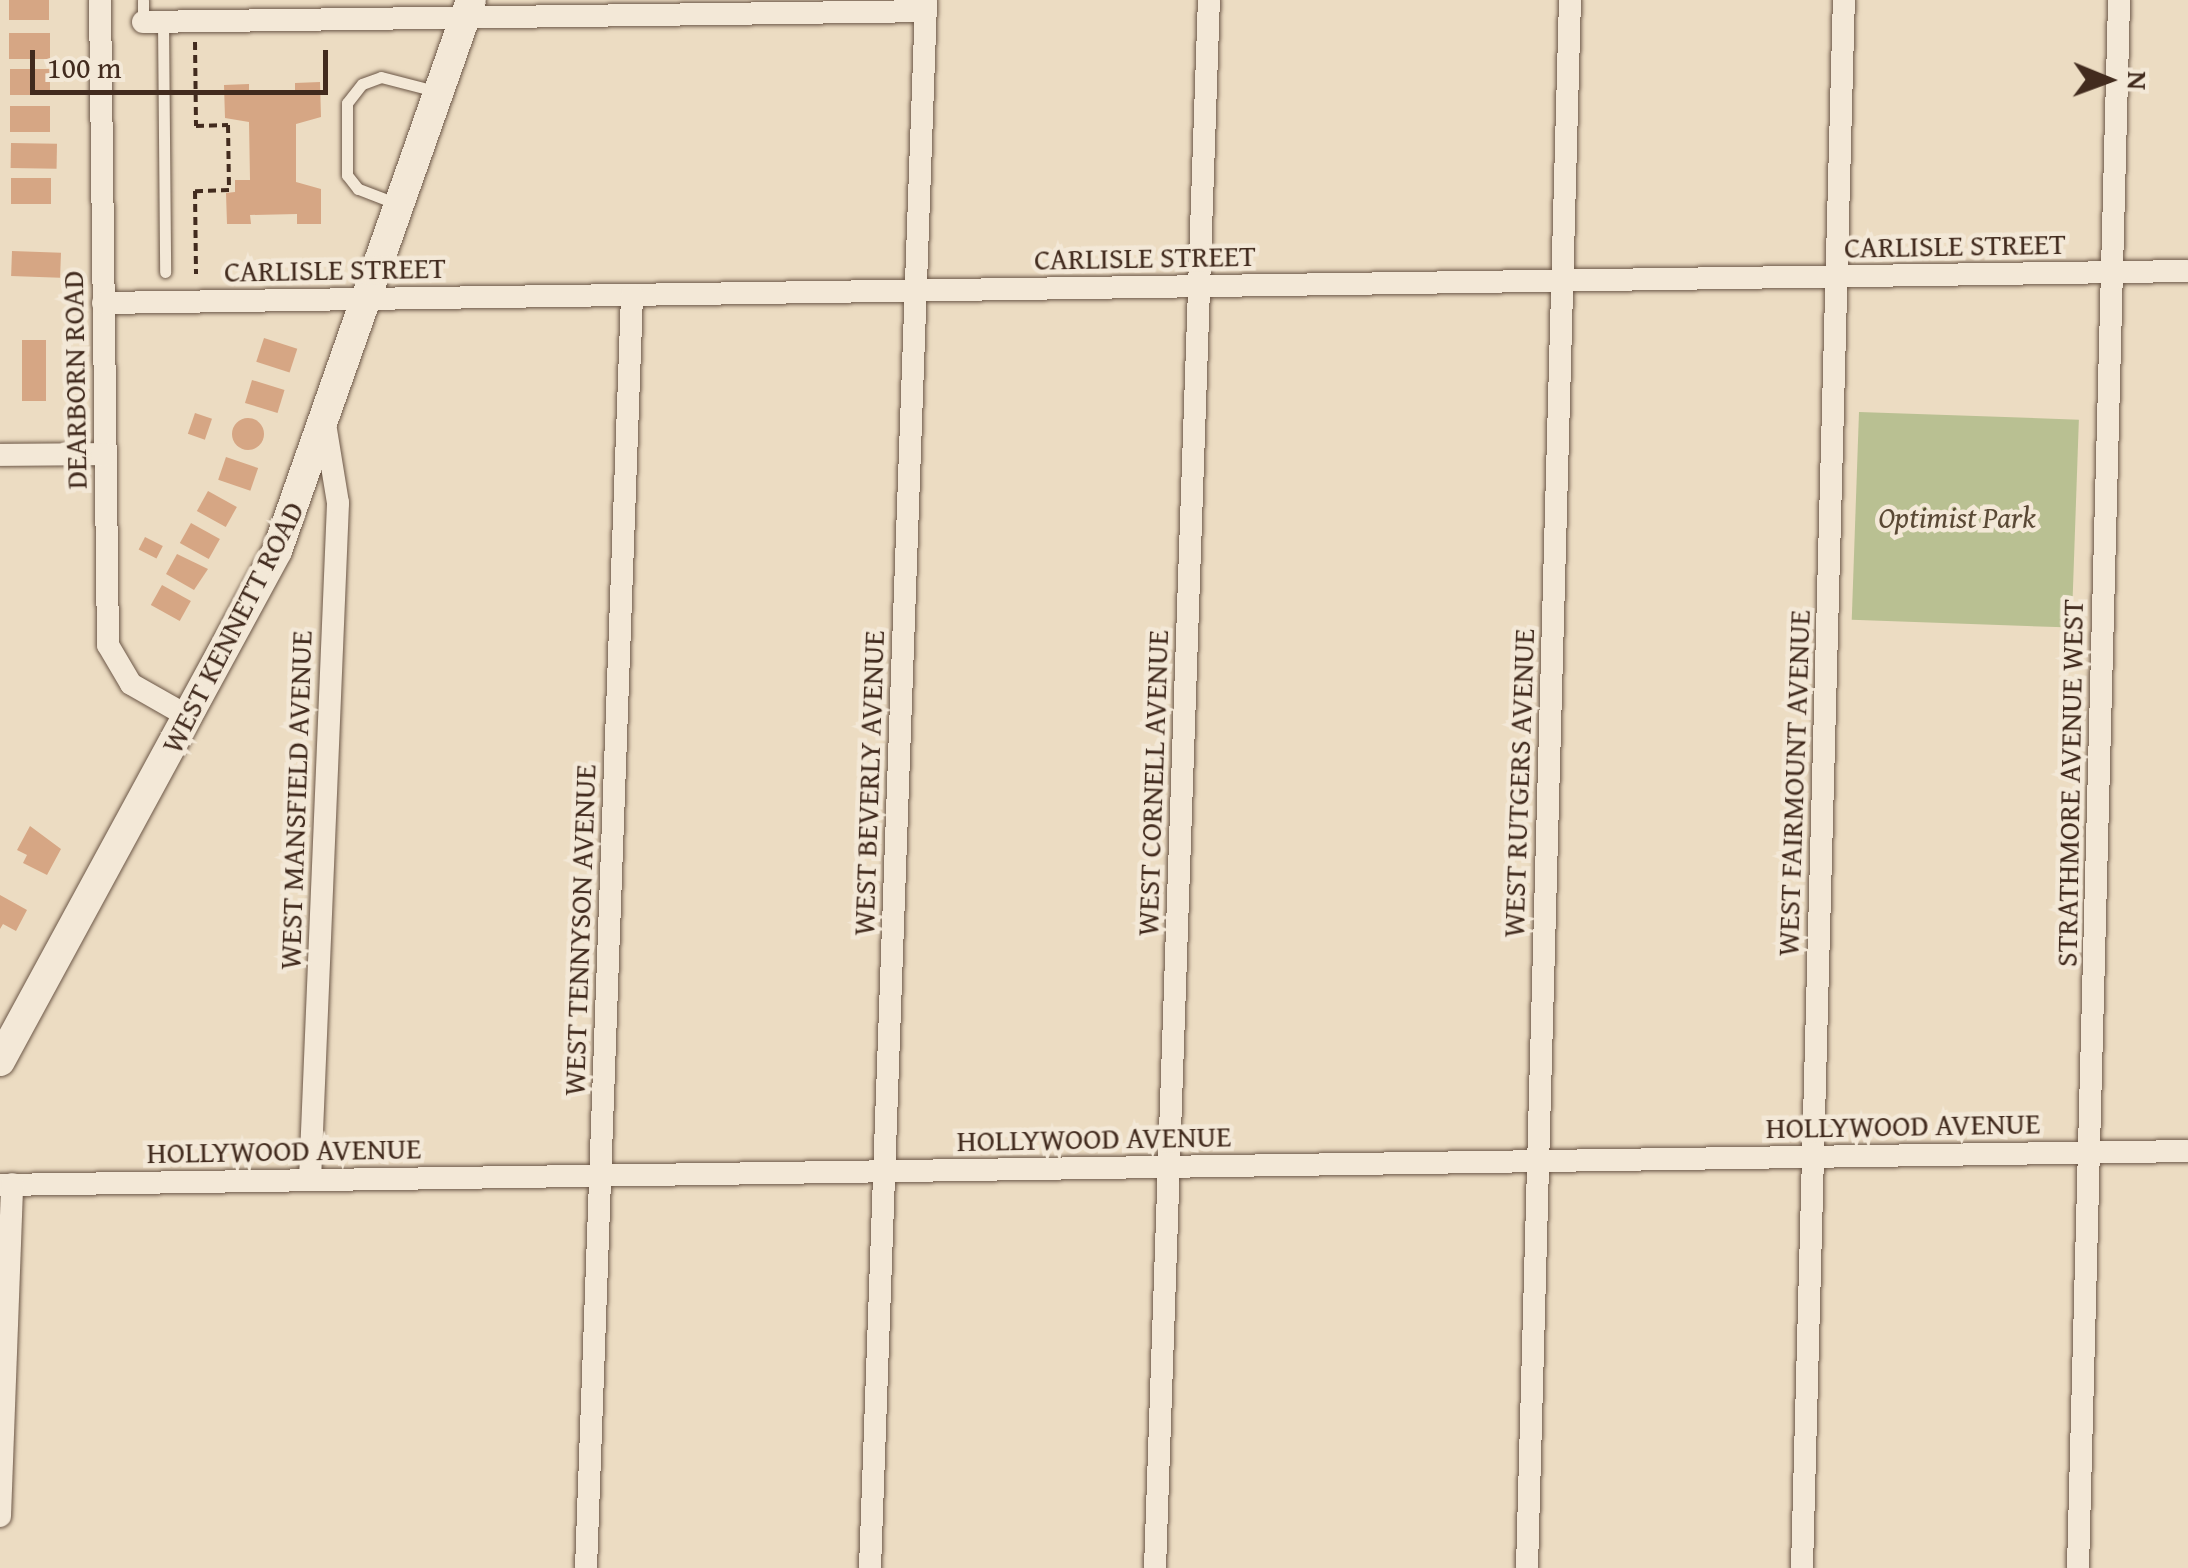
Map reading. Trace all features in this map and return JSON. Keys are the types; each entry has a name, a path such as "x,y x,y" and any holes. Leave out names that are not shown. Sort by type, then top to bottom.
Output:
{"street":[{"name":"DEARBORN ROAD","path":"100,0 109,652 131,684 189,717"},
{"name":"WEST CORNELL AVENUE","path":"1155,1568 1209,0"},
{"name":"WEST RUTGERS AVENUE","path":"1526,1568 1570,0"},
{"name":"WEST FAIRMOUNT AVENUE","path":"1802,1568 1844,0"},
{"name":"STRATHMORE AVENUE WEST","path":"2078,1568 2119,0"},
{"path":"150,14 926,5"},
{"name":"WEST BEVERLY AVENUE","path":"870,1568 926,5"},
{"name":"WEST KENNETT ROAD","path":"0,1061 276,551 325,424 468,8"},
{"name":"CARLISLE STREET","path":"104,302 2188,271"},
{"name":"WEST TENNYSON AVENUE","path":"586,1568 632,295"},
{"name":"WEST MANSFIELD AVENUE","path":"310,1180 338,503 325,424"},
{"path":"0,455 105,454"},
{"name":"HOLLYWOOD AVENUE","path":"6,1185 2188,1151"},
{"path":"0,1516 6,1185"}],"lane":[{"path":"150,14 165,272"},
{"path":"400,205 358,189 347,175 347,103 362,84 381,77 439,92"}],"path":[{"path":"195,42 196,126 228,125 229,190 196,191 196,274"}],"green space":[{"name":"Optimist Park","path":"1859,412 2079,420 2072,628 1852,620"}],"building":[{"path":"9,0 49,0 49,20 9,20"},
{"path":"9,33 50,33 50,59 9,59"},
{"path":"10,69 50,69 50,95 10,95"},
{"path":"320,82 321,117 296,124 296,182 321,189 321,224 297,224 297,214 250,215 251,224 227,224 226,193 235,192 235,180 250,180 249,122 225,118 224,85 249,84 249,94 295,93 295,83"},
{"path":"10,106 50,106 50,132 10,132"},
{"path":"11,143 57,144 57,169 11,168"},
{"path":"11,178 51,178 51,204 11,204"},
{"path":"12,251 61,253 60,278 11,276"},
{"path":"264,338 297,349 290,373 256,362"},
{"path":"22,340 46,340 46,401 22,401"},
{"path":"252,380 285,390 277,413 245,403"},
{"path":"195,413 212,419 205,440 188,434"},
{"path":"248,418 259,423 264,434 259,445 248,450 237,445 232,434 237,423"},
{"path":"226,457 258,468 250,491 218,480"},
{"path":"208,491 237,507 226,527 197,511"},
{"path":"191,523 220,539 209,559 180,543"},
{"path":"145,537 163,546 156,559 139,549"},
{"path":"177,554 208,569 194,590 166,574"},
{"path":"162,585 191,601 180,621 151,605"},
{"path":"30,826 61,849 47,875 23,863 27,855 17,850"},
{"path":"0,895 27,910 16,931 3,924 0,929"}]}
